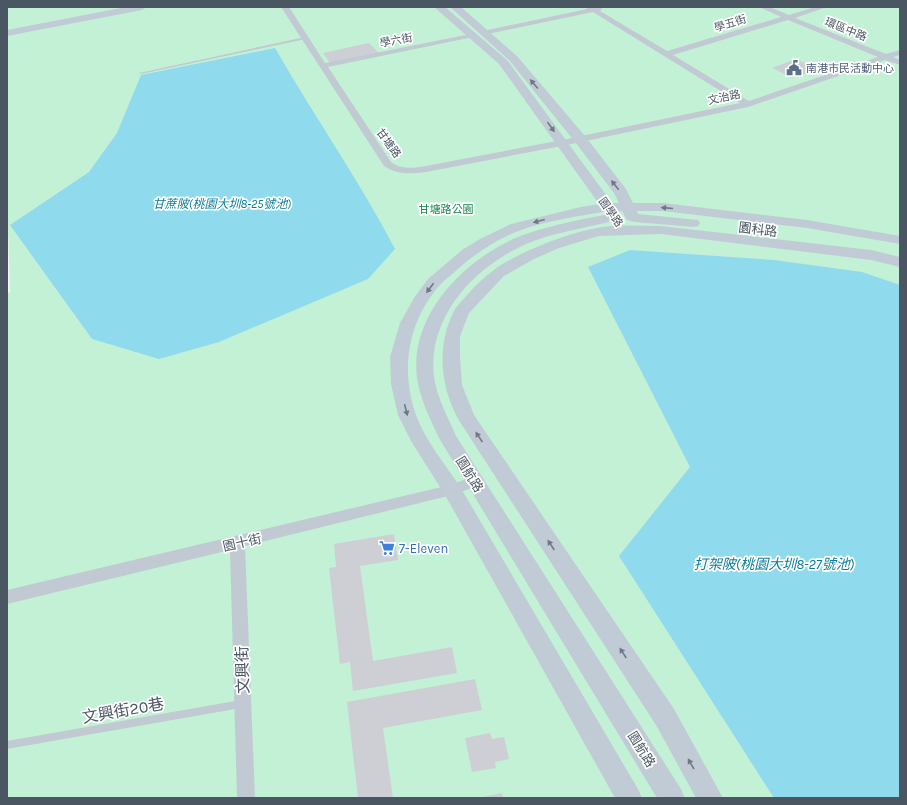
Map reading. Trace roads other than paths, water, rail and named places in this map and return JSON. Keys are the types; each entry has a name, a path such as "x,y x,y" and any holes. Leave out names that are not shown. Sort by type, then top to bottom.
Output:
{"street":[{"path":"7,33 142,7"},
{"name":"甘塘路","path":"285,7 387,164 396,171 426,169 562,143"},
{"name":"園學路","path":"440,7 512,58 580,139 621,192 621,216"},
{"name":"園學路","path":"455,7 503,62 562,143 621,216"},
{"name":"學六街","path":"323,66 606,7"},
{"name":"環區中路","path":"762,7 900,63"},
{"name":"學五街","path":"666,54 823,7"},
{"path":"592,9 748,104"},
{"name":"文治路","path":"562,143 748,104 900,52"},
{"path":"710,798 665,718 466,418 453,386 451,357 452,336 462,311 499,273 529,256 554,245 598,232 621,216 663,207 807,224 900,240"},
{"path":"629,798 452,490 420,441 407,415 400,384 399,358 408,323 422,298 434,282 467,253 485,242 516,227 581,211 621,216 661,230 871,256 900,262"},
{"name":"園科路","path":"621,216 744,227 875,244 900,249"},
{"name":"園航路","path":"621,216 551,232 520,242 487,261 461,281 442,305 429,335 425,369 431,402 448,438 672,798"},
{"name":"園十街","path":"7,597 237,543 452,490 475,481"},
{"name":"文興街","path":"237,543 246,798"}],"lane":[{"path":"141,73 305,38"},
{"name":"文興街20巷","path":"7,745 243,703"}],"water":[{"name":"甘蔗陂(桃園大圳8-25號池)","path":"275,48 367,198 395,249 368,279 219,342 159,359 92,339 10,225 89,172 117,133 141,75"},
{"name":"打架陂(桃園大圳8-27號池)","path":"630,250 774,260 862,272 900,285 900,798 774,798 619,556 690,467 588,267"}],"place":[{"name":"南港市民活動中心","path":"794,68"},
{"name":"7-Eleven","path":"387,548"}],"park label":[{"name":"甘塘路公園","path":"446,209"}]}
